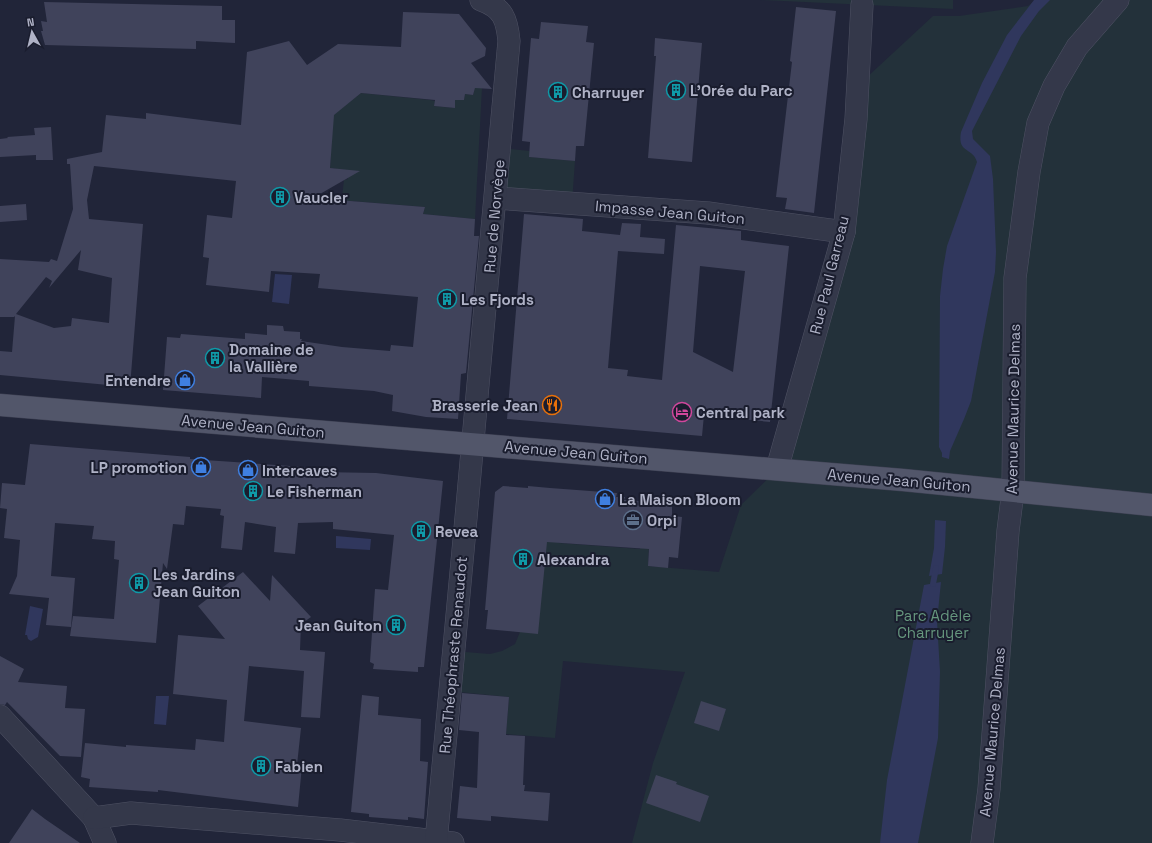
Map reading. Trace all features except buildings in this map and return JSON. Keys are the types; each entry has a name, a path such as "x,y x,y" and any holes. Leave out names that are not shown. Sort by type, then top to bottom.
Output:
{"main road":[{"name":"Avenue Jean Guiton","path":"0,405 903,480 1152,505"}],"street":[{"name":"Rue de Norvège","path":"473,444 509,41 508,30 503,14 494,6 481,0"},
{"name":"Avenue Maurice Delmas","path":"982,843 989,789 1012,491 1015,278 1029,172 1038,123 1054,86 1077,47 1118,0"},
{"name":"Rue Paul Garreau","path":"776,469 844,232 856,119 862,5"},
{"name":"Impasse Jean Guiton","path":"496,198 708,213 844,232"},
{"name":"Rue Théophraste Renaudot","path":"94,818 131,813 333,830 444,842 473,444"},
{"path":"0,716 94,818 105,843"}],"green space":[{"path":"760,0 953,0 953,9"},
{"name":"Parc Adèle Charruyer","path":"1035,0 1152,0 1152,843 632,843 653,763 685,672 563,661 555,738 506,734 509,697 449,691 453,651 490,654 502,651 515,644 520,632 538,555 550,536 559,543 640,549 640,546 649,547 648,566 719,572 741,505 786,461 865,79 933,16 959,16 1028,6"},
{"path":"475,88 482,88 475,219 423,214 425,207 351,201 341,205 344,180 348,179 344,170 330,168 333,115 361,93 430,100 435,101 434,106 454,108 455,100 464,100 465,94 473,95"},
{"path":"501,148 530,151 530,157 575,161 572,203 496,198"}],"water":[{"path":"1034,0 1050,0 1039,11 1021,36 972,131 973,139 990,156 993,179 996,252 995,272 971,401 950,451 949,459 942,457 939,447 940,296 947,246 977,162 975,157 961,144 961,132 982,83 1007,35"},
{"path":"275,274 292,275 289,304 272,302"},
{"path":"935,520 946,521 945,547 942,574 929,576 934,548"},
{"path":"336,536 371,539 370,550 336,548"},
{"path":"941,582 937,621 940,672 938,738 918,843 880,843 887,780 924,585"},
{"path":"30,606 43,609 38,637 31,641 28,639 27,635 25,635"},
{"path":"156,696 169,696 166,725 154,724"}],"waterway":[{"path":"933,584 936,568"}],"place":[{"name":"L'Orée du Parc","path":"676,90"},
{"name":"Charruyer","path":"558,92"},
{"name":"Vaucler","path":"280,197"},
{"name":"Les Fjords","path":"447,299"},
{"name":"Domaine de la Vallière","path":"215,358"},
{"name":"Entendre","path":"185,380"},
{"name":"Brasserie Jean","path":"552,405"},
{"name":"Central park","path":"682,412"},
{"name":"LP promotion","path":"201,467"},
{"name":"Intercaves","path":"248,470"},
{"name":"Le Fisherman","path":"253,491"},
{"name":"La Maison Bloom","path":"605,499"},
{"name":"Orpi","path":"633,520"},
{"name":"Revea","path":"421,531"},
{"name":"Alexandra","path":"523,559"},
{"name":"Les Jardins Jean Guiton","path":"139,583"},
{"name":"Jean Guiton","path":"396,625"},
{"name":"Fabien","path":"261,766"}]}
